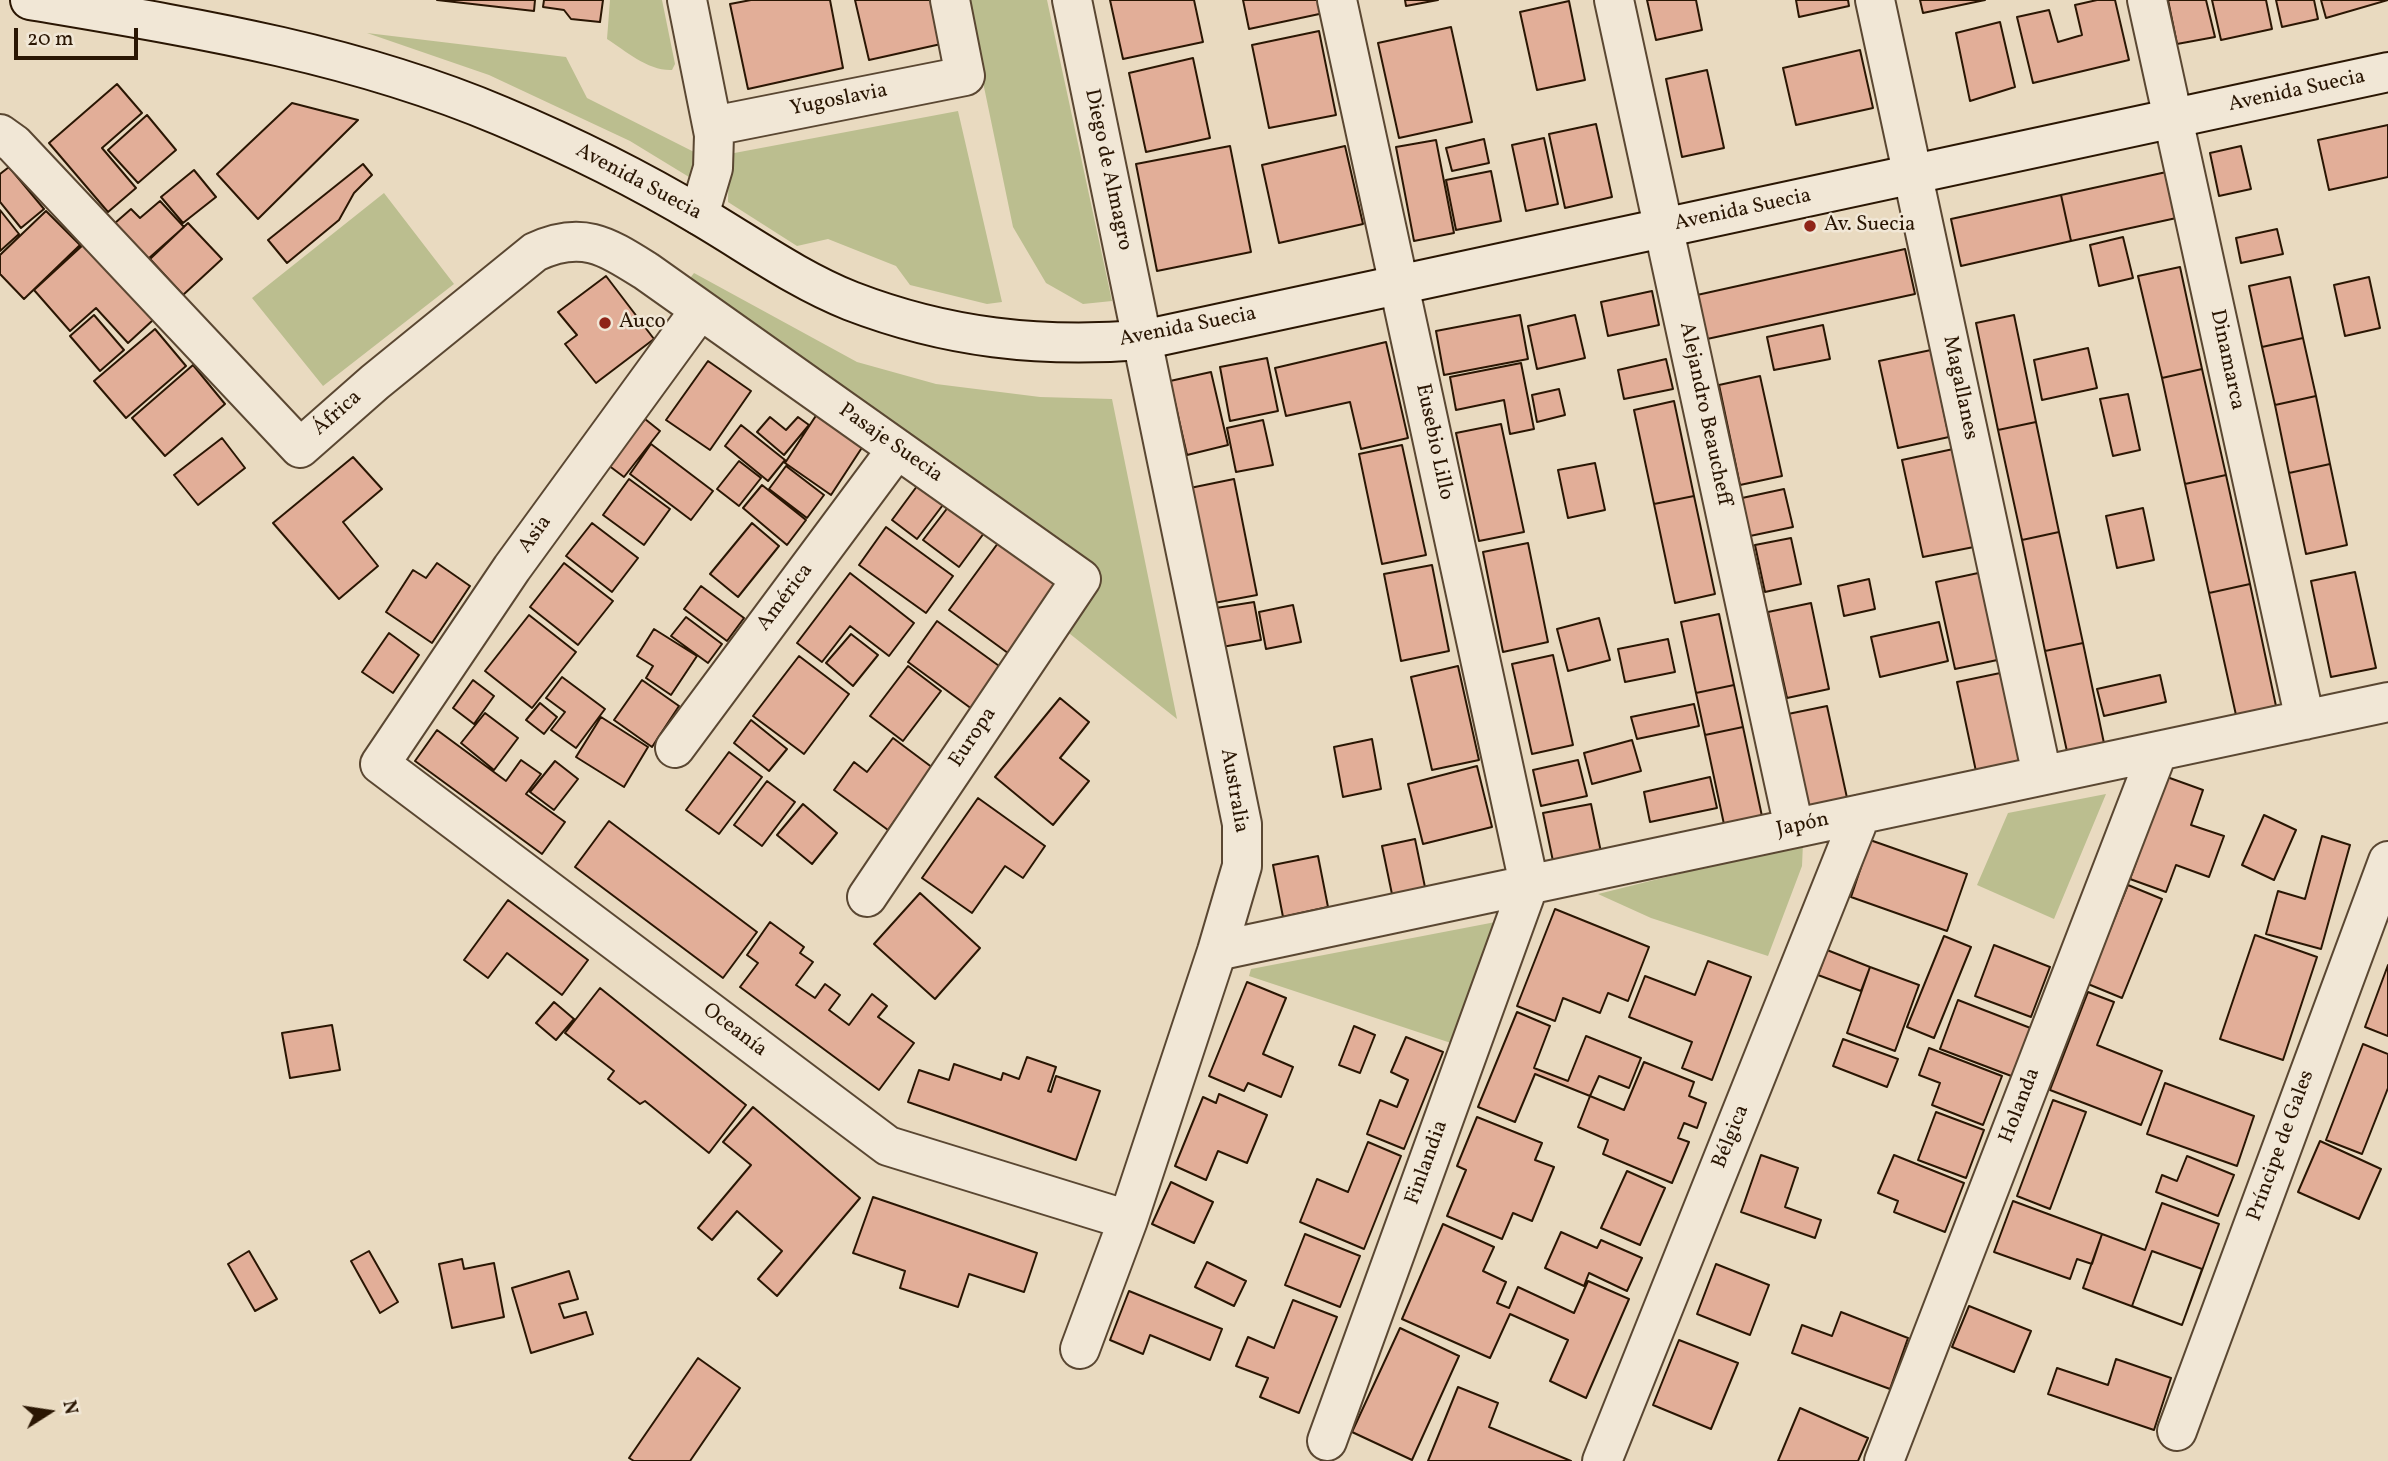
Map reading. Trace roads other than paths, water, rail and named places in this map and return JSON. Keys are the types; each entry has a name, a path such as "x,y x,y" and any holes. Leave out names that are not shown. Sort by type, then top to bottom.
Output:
{"street":[{"name":"Avenida Suecia","path":"30,0 255,40 343,62 417,85 499,115 634,178 809,282 849,300 891,316 940,329 1015,341 1089,344 1142,340 2388,72"},
{"path":"687,0 713,126 713,168 699,215"},
{"name":"Yugoslavia","path":"713,126 965,76 950,0"},
{"name":"Diego de Almagro","path":"1072,0 1142,340"},
{"name":"Eusebio Lillo","path":"1338,0 1529,884"},
{"name":"Alejandro Beaucheff","path":"1614,0 1794,828"},
{"name":"Magallanes","path":"1875,0 2042,775"},
{"name":"Dinamarca","path":"2147,0 2305,720"},
{"name":"África","path":"0,134 14,144 300,448 375,382 535,252 555,243 575,240 596,243 614,251 700,310"},
{"name":"Pasaje Suecia","path":"700,310 1080,579"},
{"name":"Asia","path":"380,764 512,568 700,310"},
{"name":"Australia","path":"1080,1349 1128,1220 1217,951 1242,866 1242,824 1142,340"},
{"name":"América","path":"675,748 897,449"},
{"name":"Europa","path":"867,897 1080,579"},
{"name":"Japón","path":"1217,951 2388,702"},
{"name":"Holanda","path":"1884,1461 2158,751"},
{"name":"Oceanía","path":"380,764 888,1146 1128,1220"},
{"name":"Bélgica","path":"1602,1461 1861,814"},
{"name":"Príncipe de Gales","path":"2177,1431 2388,861"},
{"name":"Finlandia","path":"1327,1441 1529,884"}],"place":[{"name":"Av. Suecia","path":"1810,226"},
{"name":"Auco","path":"605,323"}]}
